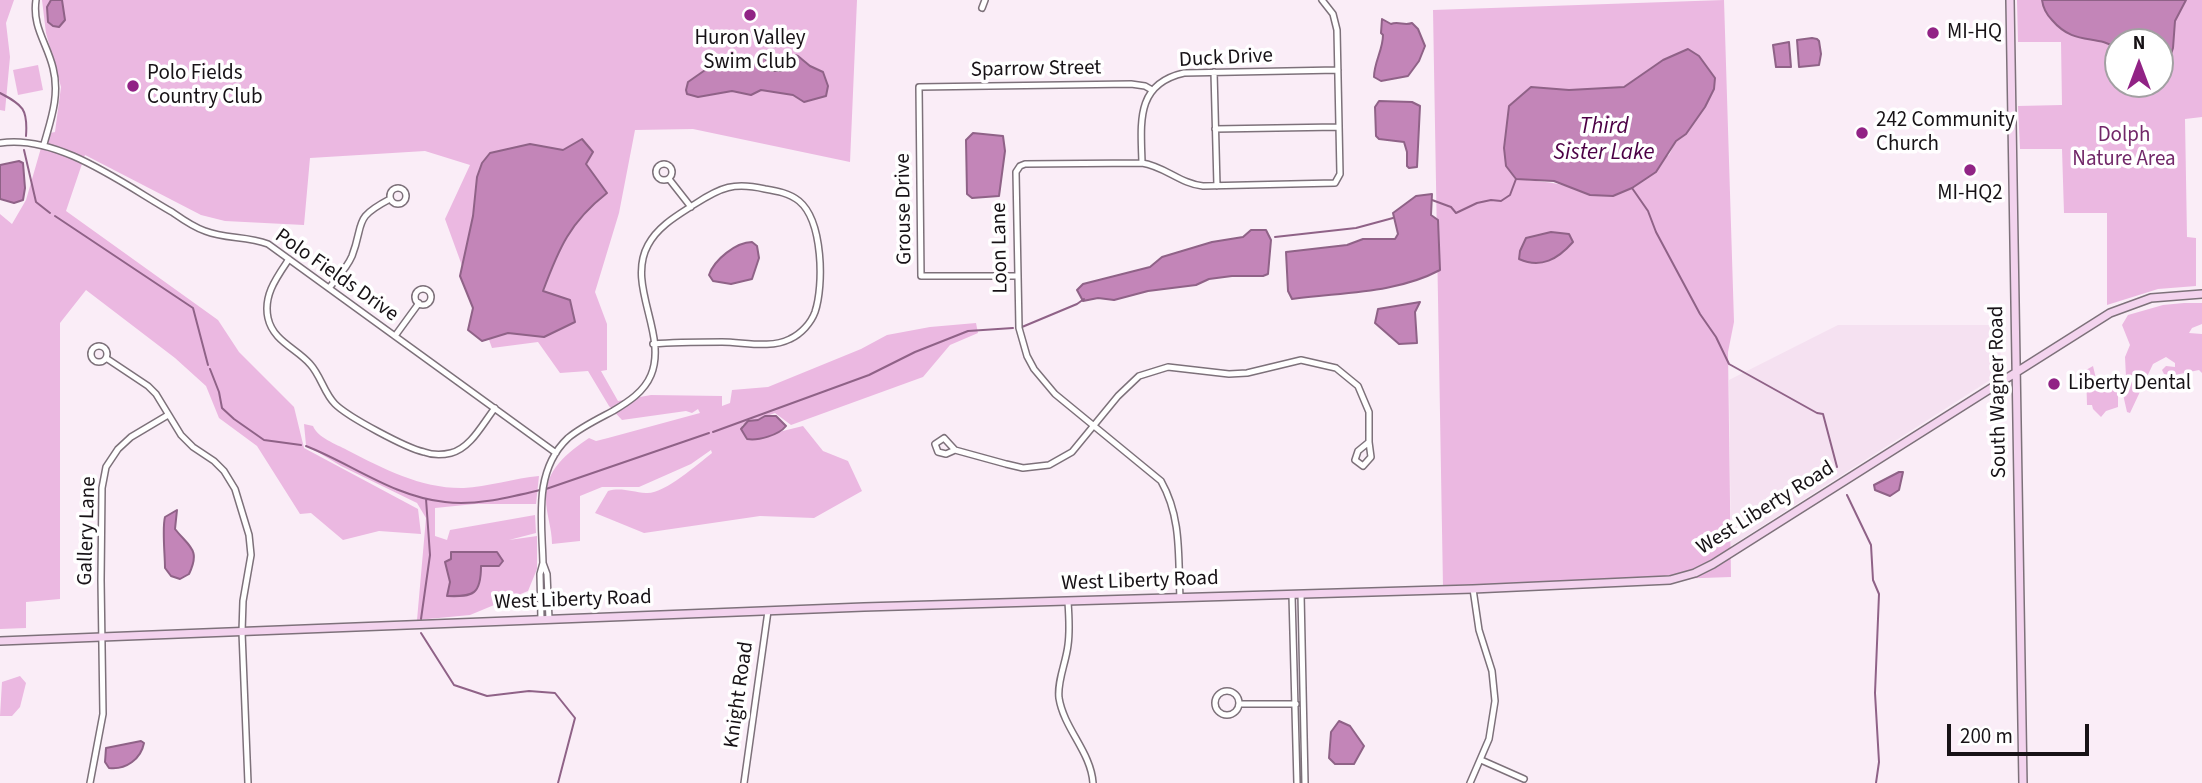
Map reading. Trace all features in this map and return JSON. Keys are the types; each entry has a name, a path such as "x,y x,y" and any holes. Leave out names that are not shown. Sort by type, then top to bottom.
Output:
{"main road":[{"name":"South Wagner Road","path":"2010,0 2023,783"},
{"name":"West Liberty Road","path":"0,641 768,611 1651,582 1695,573 1767,531 2017,371 2125,306 2151,298 2202,294"}],"street":[{"path":"36,0 34,12 37,30 53,69 55,85 55,100 44,144"},
{"path":"982,8 985,0"},
{"path":"1215,129 1338,127 1337,30 1333,14 1322,0"},
{"name":"Duck Drive","path":"1152,90 1177,74 1338,70"},
{"path":"1214,72 1217,186"},
{"name":"Sparrow Street","path":"919,87 1131,84 1146,86 1152,90"},
{"name":"Grouse Drive","path":"919,87 921,276 1017,276"},
{"path":"1142,163 1142,116 1152,90"},
{"name":"Loon Lane","path":"1180,598 1177,523 1172,500 1161,481 1055,394 1030,363 1018,328 1017,168 1025,164 1142,163 1151,164 1191,185 1335,183 1340,174 1338,127"},
{"name":"Polo Fields Drive","path":"0,143 19,141 44,144 89,165 203,230 268,244 556,453"},
{"path":"669,179 691,207"},
{"path":"545,619 547,574 543,564 541,509 545,477 556,453 567,439 637,394 651,374 655,353 653,344 643,280 645,253 656,233 715,191 727,186 739,185 781,192 799,201 814,222 819,293 815,314 799,334 776,343 653,344"},
{"path":"329,288 352,255 358,227 365,216 390,199"},
{"path":"289,259 272,285 268,318 273,330 287,346 312,366 333,402 346,415 423,452 438,454 451,453 462,447 474,437 495,408"},
{"path":"395,336 419,303"},
{"path":"106,358 156,394 181,435 214,461 235,489 251,555 243,601 242,632 248,783"},
{"path":"955,450 946,454 938,452 935,444 944,438 955,450 1023,468 1049,465 1072,452 1118,396 1139,376 1168,367 1229,374 1247,373 1301,360 1336,368 1358,386 1369,412 1369,442"},
{"name":"Gallery Lane","path":"90,783 103,714 102,488 106,467 118,449 131,437 168,415"},
{"path":"1470,783 1491,733 1495,696 1492,671 1479,630 1473,589"},
{"path":"1297,594 1297,783"},
{"path":"1297,594 1305,783"},
{"path":"1068,602 1068,646 1059,697 1063,712 1092,771 1093,783"},
{"name":"Knight Road","path":"744,783 768,611"},
{"path":"1227,690 1240,704 1233,714 1224,714 1218,709 1216,698 1222,691 1227,690"},
{"path":"1240,704 1303,704"},
{"path":"1481,760 1524,779"}],"shaded area":[{"path":"1838,325 2000,325 2001,373 1731,546 1729,380"}],"green space":[{"path":"0,0 14,0 6,23 10,57 5,111 0,110"},
{"path":"42,0 857,0 850,162 693,129 635,130 619,213 595,292 607,324 607,370 601,371 618,401 651,395 722,396 722,406 730,403 732,390 768,387 861,349 887,335 930,327 976,323 978,333 950,345 923,377 791,425 775,413 742,425 746,440 803,426 823,451 848,461 862,491 814,518 760,516 644,533 595,513 608,491 646,493 662,489 712,453 711,450 691,464 639,487 602,487 580,496 580,541 552,544 546,489 553,471 573,449 589,438 596,441 700,413 698,409 692,413 686,411 622,420 609,406 588,371 560,373 538,342 492,348 445,219 470,165 425,151 310,158 304,225 225,221 201,215 85,155 66,211 218,320 239,352 294,407 304,448 418,509 421,534 379,531 343,540 311,513 300,514 257,446 219,418 206,386 175,358 86,290 60,323 60,599 26,602 26,628 0,629 0,214 12,224 26,200 45,134 55,132 61,87 46,33"},
{"path":"1724,0 1734,322 1728,352 1731,577 1443,587 1433,10","holes":["1688,49 1705,107 1686,134 1676,141 1669,155 1590,195 1562,185 1516,179 1531,87 1569,90 1624,87 1663,60"]},
{"name":"Dolph Nature Area","path":"2017,0 2202,0 2202,117 2185,119 2187,237 2196,238 2196,286 2158,289 2107,305 2107,213 2064,213 2062,149 2020,149 2018,106 2062,105 2061,42 2018,42"},
{"path":"38,65 43,90 18,95 13,70"},
{"path":"2202,303 2202,324 2192,328 2189,333 2202,334 2202,373 2199,370 2175,375 2164,374 2162,370 2166,366 2175,367 2175,363 2166,357 2153,364 2130,413 2127,412 2122,390 2118,392 2118,407 2106,411 2101,417 2092,405 2087,405 2086,370 2093,366 2097,383 2118,388 2126,377 2125,357 2130,345 2122,325 2128,315 2163,305"},
{"path":"304,424 313,426 328,440 375,464 433,485 464,488 539,476 536,504 475,504 435,508 435,536 447,540 450,530 535,515 536,533 509,540 537,536 537,569 528,591 470,615 417,620 426,518 417,503 341,466 306,445"},
{"path":"20,676 26,683 20,707 12,716 0,716 2,682"}],"water":[{"path":"51,0 62,0 65,20 59,27 48,22 47,7"},
{"path":"2042,0 2186,0 2175,21 2174,34 2174,28 2104,28 2104,42 2069,34 2045,11"},
{"path":"1382,19 1391,24 1412,23 1418,29 1425,46 1419,61 1408,76 1381,81 1374,77 1383,40"},
{"path":"1812,38 1819,41 1819,65 1799,67 1797,40"},
{"path":"1789,42 1791,67 1776,67 1773,45"},
{"name":"Third Sister Lake","path":"1688,49 1699,56 1715,78 1714,89 1705,107 1686,134 1676,141 1656,172 1632,188 1613,196 1590,195 1554,181 1516,179 1506,166 1504,148 1509,106 1531,87 1569,90 1624,87 1663,60"},
{"path":"795,55 823,72 828,86 826,96 804,102 793,95 761,90 751,95 732,91 698,97 687,94 688,82 708,68 739,70 764,56 772,71 781,71"},
{"path":"1379,101 1412,102 1420,106 1417,167 1407,166 1404,142 1379,139 1376,136 1375,107"},
{"path":"973,133 1003,136 1005,151 999,196 972,198 967,194 966,140"},
{"path":"582,139 593,152 586,164 607,193 584,215 567,237 543,291 570,300 575,322 544,337 508,333 482,341 468,330 473,308 460,276 473,216 477,177 482,163 490,153 530,144 563,150"},
{"path":"19,161 23,163 23,200 14,203 0,199 0,165"},
{"path":"1432,194 1431,215 1438,220 1440,270 1405,284 1386,288 1292,299 1288,291 1286,252 1347,245 1363,239 1395,239 1398,234 1393,213 1416,196"},
{"path":"1251,230 1266,230 1271,240 1268,274 1263,276 1209,279 1196,285 1148,291 1114,300 1098,298 1083,301 1077,290 1083,284 1150,267 1162,257 1212,242 1243,237"},
{"path":"1551,232 1569,234 1573,242 1549,261 1535,263 1519,259 1526,238"},
{"path":"752,242 757,246 759,258 752,279 731,284 713,281 709,275 721,258 733,248"},
{"path":"1420,302 1415,312 1417,343 1399,344 1375,323 1378,309"},
{"path":"776,416 786,426 768,437 747,439 741,429 748,421"},
{"path":"1903,472 1899,490 1890,496 1875,490 1874,485"},
{"path":"177,510 175,529 194,554 189,574 180,579 171,576 165,568 165,517"},
{"path":"451,552 497,552 503,561 499,566 481,566 479,583 474,592 464,596 447,596 450,582 445,562 451,559"},
{"path":"1339,721 1350,726 1364,746 1354,764 1335,764 1329,758 1331,732"},
{"path":"141,741 144,743 140,754 132,762 109,768 105,762 106,748"}],"waterway":[{"path":"0,93 22,109 26,120 26,136"},
{"path":"24,150 36,202 50,213"},
{"path":"1432,200 1451,207 1456,213 1477,203 1501,201 1510,195 1516,179"},
{"path":"1632,188 1648,211 1656,232 1729,364 1823,414 1837,467"},
{"path":"55,216 193,308 208,365"},
{"path":"1275,237 1356,228 1393,218"},
{"path":"1022,327 1084,299"},
{"path":"713,432 869,375 915,352 968,331 1013,328"},
{"path":"210,369 222,408 234,419 264,440 301,445"},
{"path":"546,489 709,433"},
{"path":"306,446 391,487 426,499 469,503 540,490"},
{"path":"1847,495 1871,545 1873,580 1879,594 1875,693 1879,762 1876,783"},
{"path":"421,619 430,555 426,499"},
{"path":"421,633 454,685 487,696 529,691 555,693 575,718 558,783"}],"place":[{"name":"Huron Valley Swim Club","path":"750,15"},
{"name":"MI-HQ","path":"1933,33"},
{"name":"Polo Fields Country Club","path":"133,86"},
{"name":"242 Community Church","path":"1862,133"},
{"name":"MI-HQ2","path":"1970,170"},
{"name":"Liberty Dental","path":"2054,384"}]}
